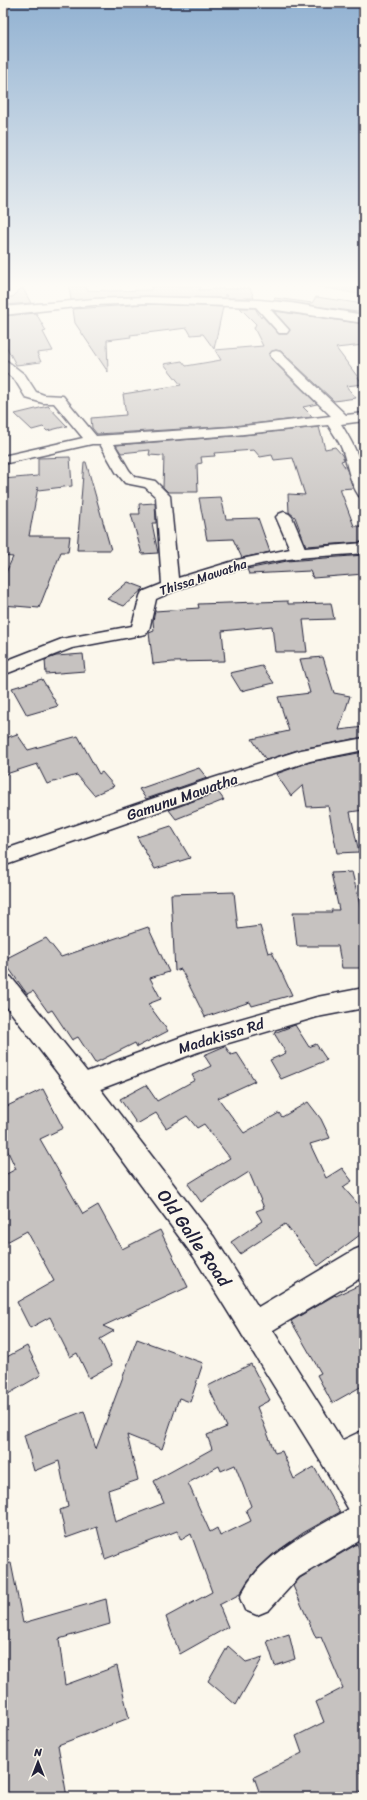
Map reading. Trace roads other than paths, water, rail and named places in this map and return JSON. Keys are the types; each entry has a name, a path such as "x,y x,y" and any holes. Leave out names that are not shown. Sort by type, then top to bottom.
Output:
{"main road":[{"path":"10,370 20,378 31,395 43,399 58,399 98,440 130,480 150,484 163,496 170,586"},
{"path":"289,370 337,420 364,493"},
{"path":"3,460 98,440 234,431 364,417"},
{"path":"284,517 300,554"},
{"name":"Thissa Mawatha","path":"3,669 68,643 140,630 148,596 170,586 240,563 278,556 364,548"},
{"name":"Gamunu Mawatha","path":"3,858 308,755 364,744"},
{"name":"Old Galle Road","path":"3,984 82,1085 204,1247 337,1459 364,1506"},
{"name":"Madakissa Rd","path":"82,1085 195,1042 318,1007 364,998"},
{"path":"253,1326 364,1260"},
{"path":"337,1459 364,1446"},
{"path":"257,1598 287,1565 364,1519"}]}
